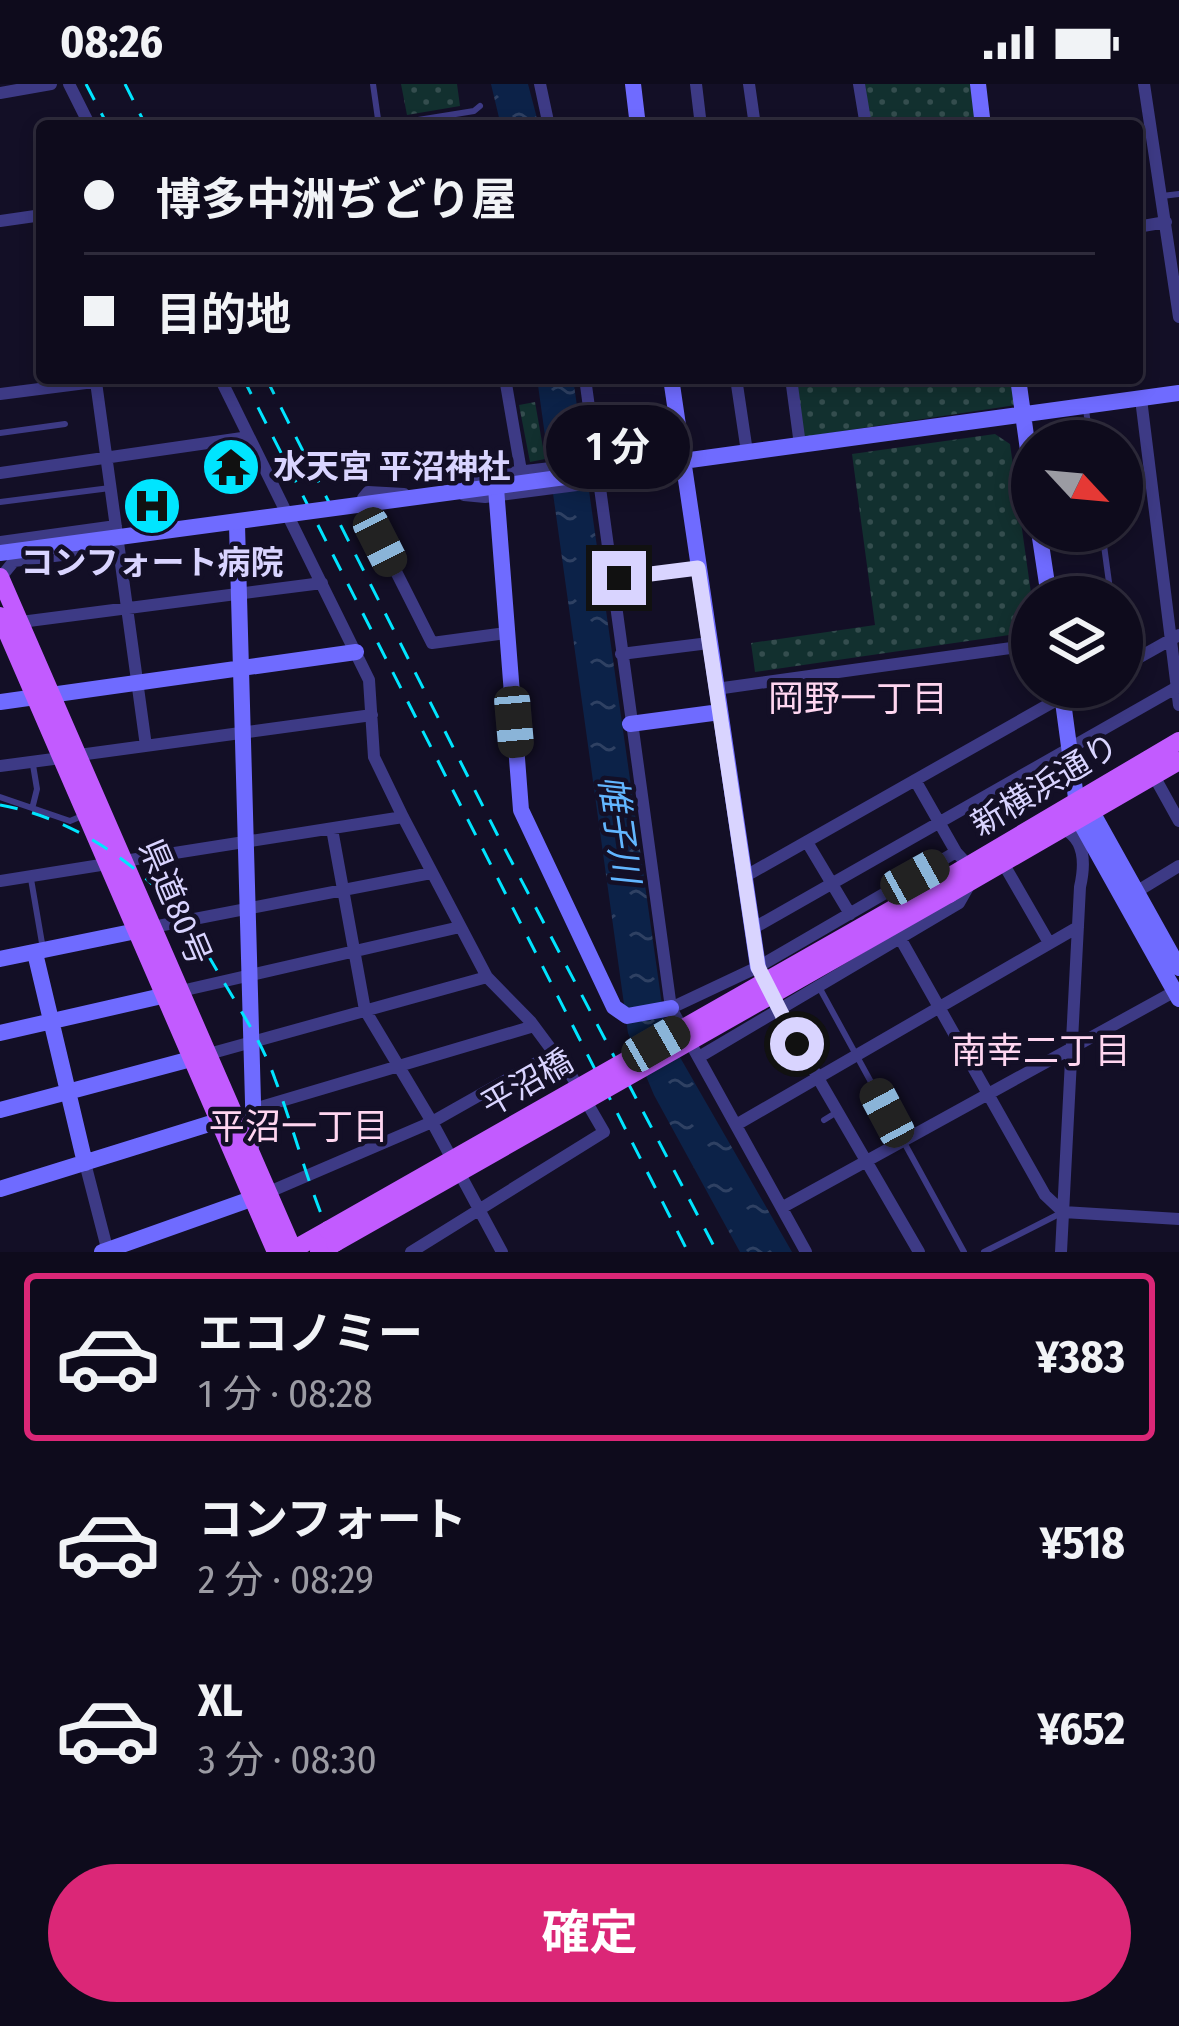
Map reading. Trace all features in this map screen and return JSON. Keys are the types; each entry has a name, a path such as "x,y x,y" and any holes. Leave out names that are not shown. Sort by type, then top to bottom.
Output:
{"main road":[{"name":"県道80号","path":"0,577 21,622 44,697"},
{"name":"県道80号","path":"0,616 44,697 200,1056 238,1109 261,1196"},
{"name":"新横浜通り","path":"965,866 1003,863 1179,741"},
{"name":"県道80号","path":"70,757 86,815 115,862"},
{"name":"新横浜通り","path":"946,887 965,866 1078,815 1179,761"},
{"name":"平沼橋","path":"327,1242 946,887"},
{"name":"県道80号","path":"238,1109 261,1196 288,1251"},
{"path":"288,1251 327,1242"}],"street":[{"path":"0,93 51,84"},
{"path":"69,84 87,120"},
{"path":"540,84 548,120"},
{"path":"633,84 637,120"},
{"path":"696,84 700,120"},
{"path":"749,84 754,120"},
{"path":"860,84 865,120"},
{"path":"978,84 982,120"},
{"path":"1144,84 1179,317"},
{"path":"0,221 36,216"},
{"path":"1143,225 1166,223"},
{"path":"0,394 80,384"},
{"path":"96,384 146,746"},
{"path":"223,384 369,680 374,757 431,873 488,976 557,1052 604,1132 411,1252"},
{"path":"507,384 521,471"},
{"path":"586,384 593,473 671,1008 806,1252"},
{"path":"672,384 758,967 817,1078 830,1116 866,1162 919,1252"},
{"path":"737,384 747,452"},
{"path":"792,384 800,445"},
{"path":"1019,384 1024,420"},
{"path":"0,553 1179,393"},
{"path":"1141,399 1179,705"},
{"path":"0,473 249,437"},
{"path":"506,633 432,643 362,498 368,492 402,494 468,486 482,476 545,468 593,473"},
{"path":"364,508 548,489 593,473"},
{"path":"495,475 521,810 614,1007 627,1016 671,1008 758,967 850,914 965,866"},
{"path":"0,577 14,561 117,537 287,514"},
{"path":"237,520 251,1042 238,1109"},
{"path":"0,542 117,537"},
{"path":"611,579 698,568"},
{"path":"21,622 322,583"},
{"path":"1143,656 1174,638"},
{"path":"620,654 709,643"},
{"path":"716,689 1011,648"},
{"path":"0,702 356,652"},
{"path":"752,929 1178,686"},
{"path":"744,877 1042,708"},
{"path":"783,1207 799,1192 866,1162 1178,993 1078,815 1064,708"},
{"path":"629,724 719,712"},
{"path":"0,766 371,715"},
{"path":"1154,776 1179,820"},
{"path":"699,1057 959,903 965,866 914,780"},
{"path":"1078,815 1136,892 1179,968"},
{"path":"1060,1252 1084,856 1071,832 1078,815"},
{"path":"0,881 403,817"},
{"path":"332,829 365,1010 502,1252"},
{"path":"807,842 850,914"},
{"path":"1003,863 1048,941"},
{"path":"1136,892 1179,866"},
{"path":"0,959 431,873"},
{"path":"0,1033 460,927"},
{"path":"736,1125 1078,927"},
{"path":"900,938 1045,1195 1063,1212 1179,1219"},
{"path":"39,952 106,1251 261,1196 432,1122 554,1053"},
{"path":"0,1110 488,976"},
{"path":"0,1190 238,1109 535,1026"}],"lane":[{"path":"373,84 379,120"},
{"path":"418,120 480,106"},
{"path":"1162,196 1179,194"},
{"path":"1086,406 1088,420"},
{"path":"0,433 65,424"},
{"path":"0,502 110,488"},
{"path":"33,761 37,789 33,806"},
{"path":"0,797 70,820 86,815"},
{"path":"31,876 39,952"},
{"path":"818,986 964,1252"},
{"path":"984,1252 1063,1212"}],"green space":[{"path":"401,84 457,84 460,106 407,115"},
{"path":"865,84 970,84 975,120 869,120"},
{"path":"795,384 1013,384 1016,405 803,437"},
{"path":"535,402 545,459 530,462 519,405"},
{"path":"995,434 1010,444 1011,552 1025,552 1029,576 1011,576 1011,635 755,672 751,643 875,625 852,454"}],"water":[{"path":"491,84 528,84 537,120 500,120"},
{"name":"帷子川","path":"538,384 574,384 666,1033 792,1252 740,1252 654,1095 628,1033"}],"railway":[{"path":"86,84 105,120"},
{"path":"125,84 143,120"},
{"path":"246,384 688,1252"},
{"path":"269,384 497,834 717,1252"},
{"path":"0,805 48,818 94,841 136,870 181,915 265,1056 338,1252"}],"place":[{"name":"水天宮 平沼神社","path":"231,467"},
{"name":"コンフォート病院","path":"152,506"}],"district":[{"name":"岡野一丁目","path":"858,699"},
{"name":"南幸二丁目","path":"1041,1051"},
{"name":"平沼一丁目","path":"299,1127"}],"route":[{"path":"619,578 698,568 758,967 797,1044"}]}
